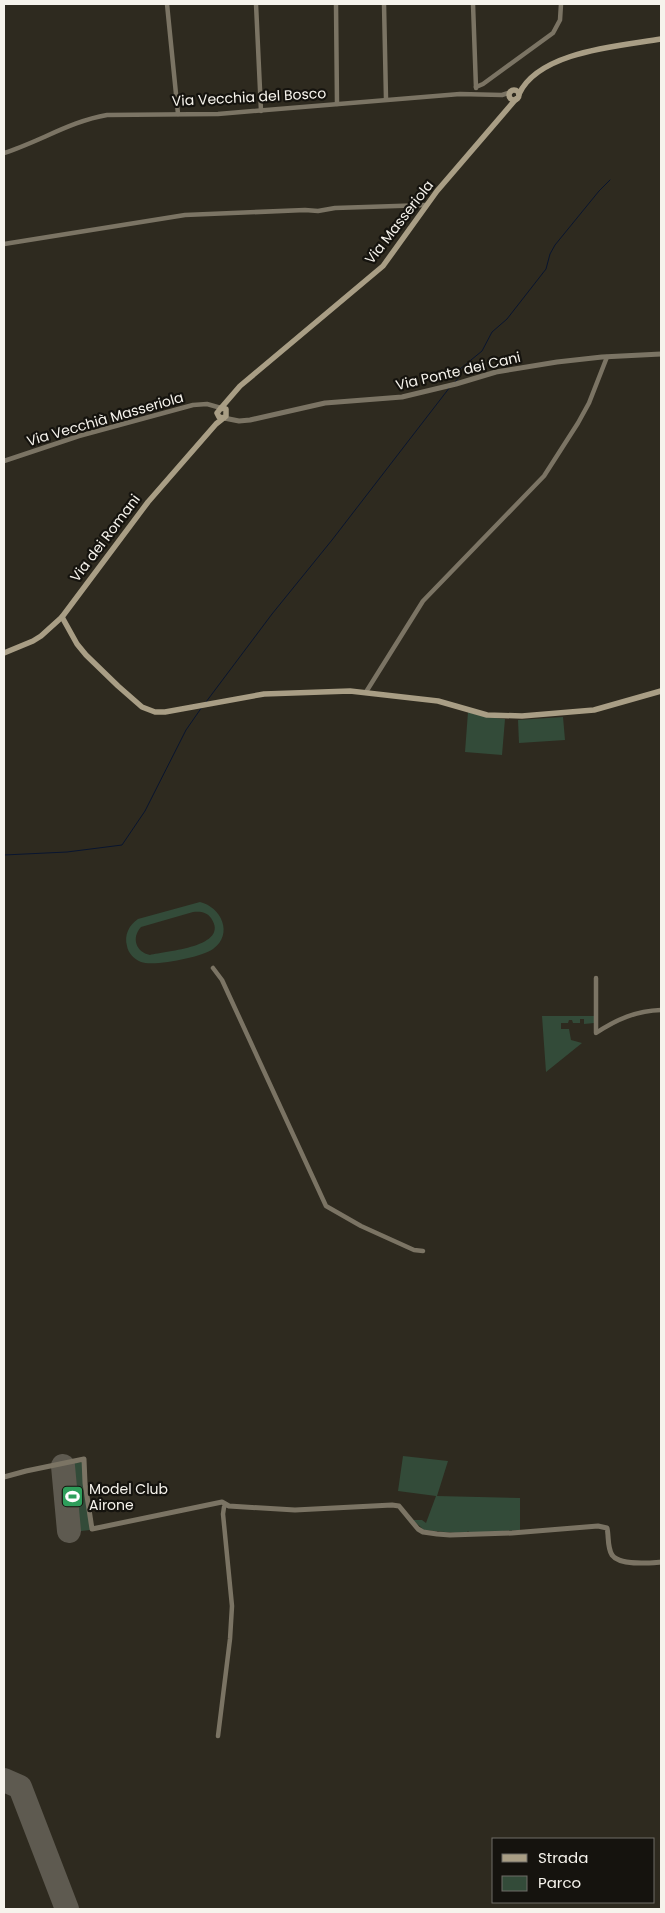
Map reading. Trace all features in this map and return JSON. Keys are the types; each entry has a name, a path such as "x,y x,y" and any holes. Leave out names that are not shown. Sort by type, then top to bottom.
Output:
{"main road":[{"path":"514,95 550,64 560,60 588,52 661,39"},
{"name":"Via Masseriola","path":"225,412 227,400 240,386 383,266 426,205 510,106 514,95"},
{"path":"217,414 220,418 225,412"},
{"name":"Via dei Romani","path":"4,652 33,641 47,631 62,616 148,502 225,412"},
{"path":"216,424 217,414"},
{"path":"62,616 77,644 86,655 142,707 155,712 165,712 264,694 330,691 366,692 438,701 487,715 522,716 594,710 661,691"}],"street":[{"path":"167,4 178,114"},
{"path":"256,4 261,111"},
{"path":"336,4 337,104"},
{"path":"384,4 386,99"},
{"path":"473,4 476,94"},
{"path":"476,87 483,84 553,33 560,20 561,4"},
{"name":"Via Vecchia del Bosco","path":"4,153 94,117 120,114 261,111 386,99 476,94 514,95"},
{"path":"4,244 185,215 306,210 318,212 335,208 426,205"},
{"name":"Via Ponte dei Cani","path":"225,412 231,419 239,421 250,420 325,403 402,397 444,388 505,371 557,362 661,354"},
{"path":"366,692 423,601 544,476 589,403 607,357"},
{"name":"Via Vecchià Masseriola","path":"4,461 79,436 193,405 207,404 225,412"},
{"path":"213,406 217,414"},
{"path":"213,968 222,980 326,1206 361,1226 422,1252"},
{"path":"596,978 596,1033 631,1014 661,1010"},
{"path":"4,1477 84,1459 85,1483 92,1530 222,1502 226,1506 295,1510 392,1505 403,1509 420,1530 450,1535 522,1533 598,1526 607,1528 612,1555 618,1560 648,1563 661,1562"},
{"path":"218,1736 230,1639 232,1606 223,1514 224,1507 226,1506"}],"green space":[{"path":"468,712 486,717 505,719 502,755 465,752"},
{"path":"563,717 565,740 519,743 518,720"},
{"path":"200,902 214,909 219,915 224,929 223,936 213,949 199,955 167,962 141,962 130,953 126,942 128,931 138,919","holes":["193,912 203,912 211,918 215,928 212,935 205,941 194,946 150,955 138,948 136,936 141,927"]},
{"path":"542,1016 594,1016 594,1023 584,1024 584,1019 580,1019 580,1023 573,1023 572,1020 569,1020 568,1023 561,1023 561,1029 569,1029 571,1040 582,1043 546,1072"},
{"path":"403,1456 448,1461 437,1496 520,1498 520,1530 456,1533 424,1530 413,1520 422,1520 426,1523 436,1496 398,1491"},
{"name":"Model Club Airone","path":"82,1462 90,1530 64,1533 57,1466"}],"waterway":[{"path":"455,382 460,376 460,369 482,351 492,332 507,319 546,269 550,254 555,245 610,180"},
{"path":"206,702 272,614 332,540 450,387"},
{"path":"4,855 67,852 122,845 145,811 186,730 202,707"}],"runway":[{"path":"63,1466 69,1531"},
{"path":"4,1780 20,1787 67,1909"}],"place":[{"name":"Model Club Airone","path":"73,1497"}]}
